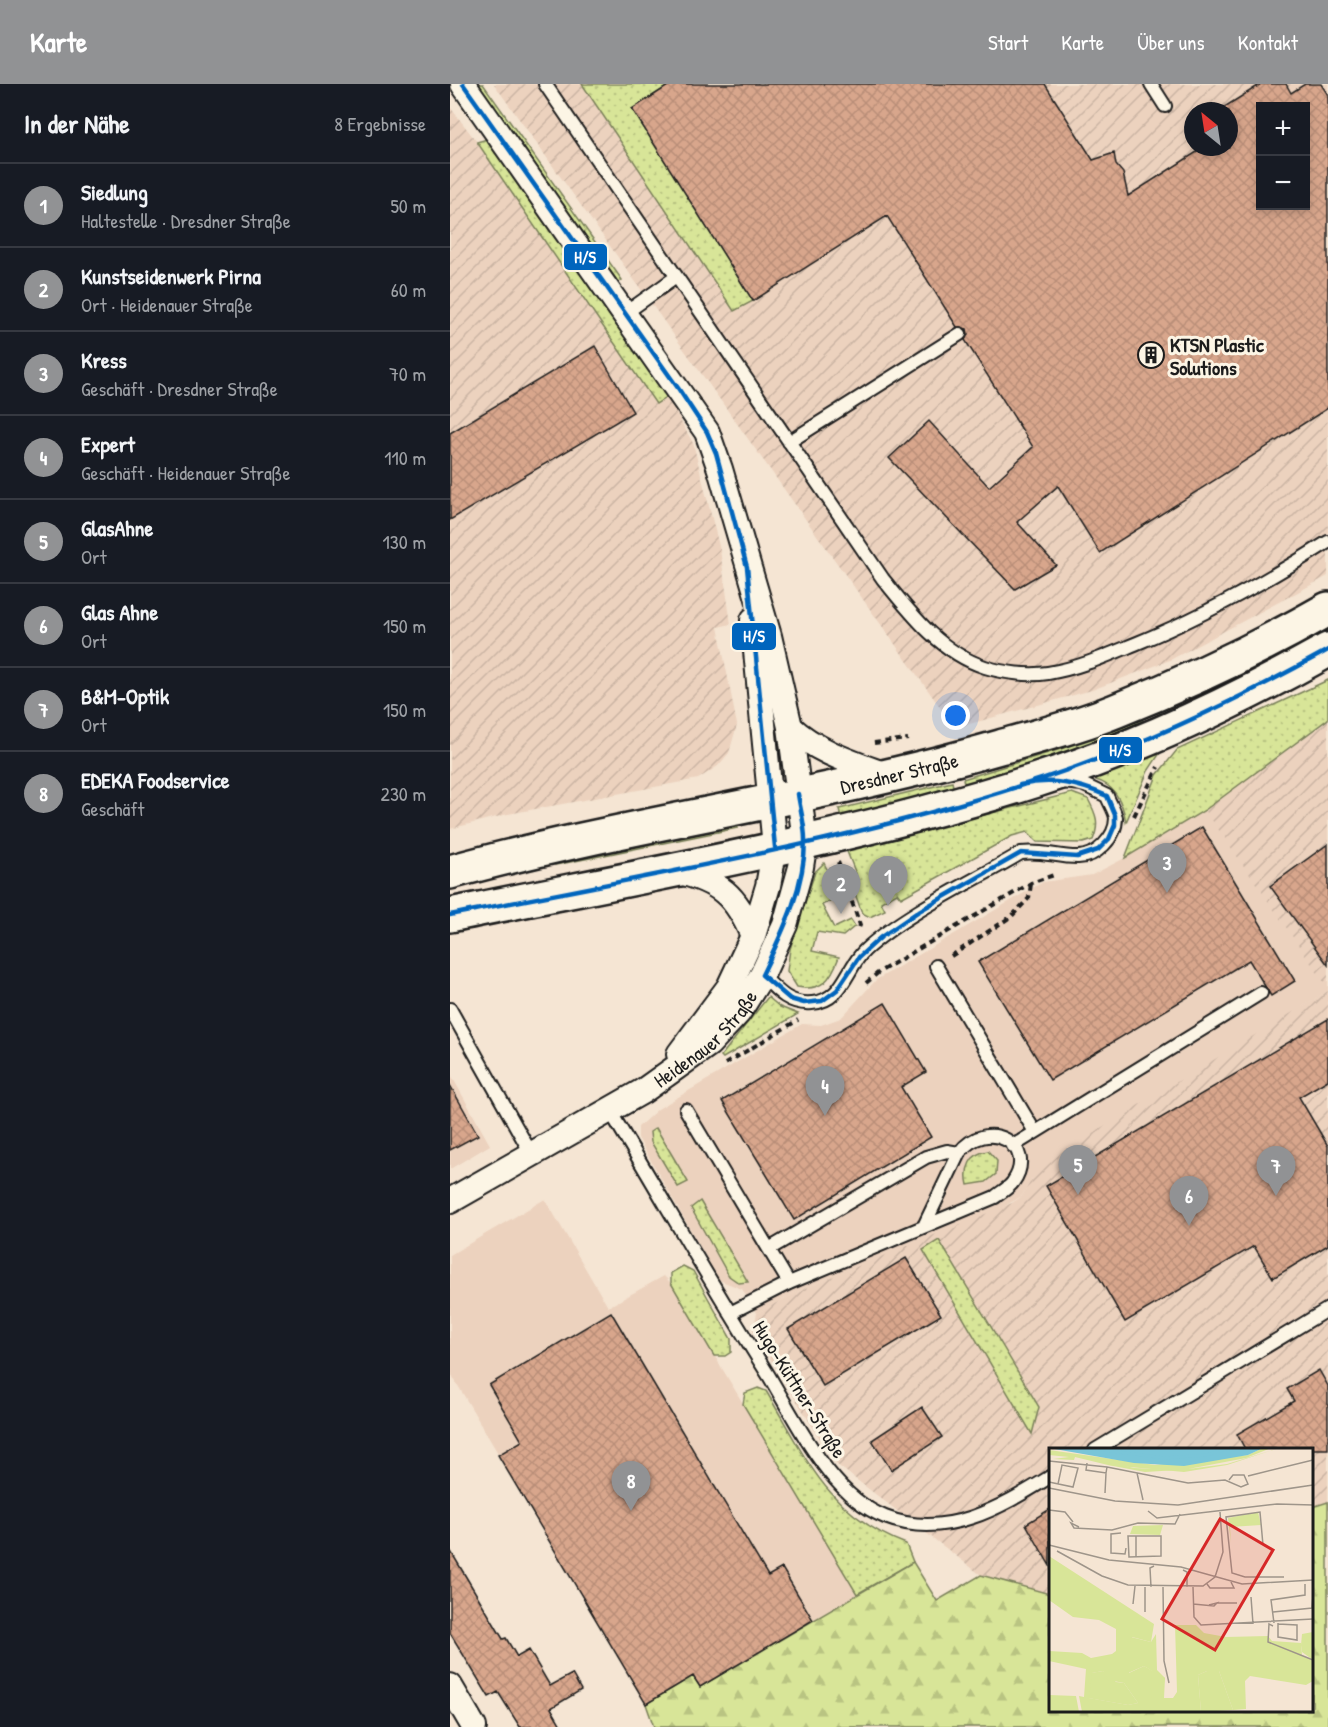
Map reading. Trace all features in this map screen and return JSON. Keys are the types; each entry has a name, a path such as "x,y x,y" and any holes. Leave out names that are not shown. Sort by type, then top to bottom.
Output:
{"main road":[{"name":"Dresdner Straße","path":"450,872 572,842 888,776 966,757 1114,711 1268,643 1328,609"},
{"path":"450,915 790,844 1037,780 1188,723 1275,680 1328,650"}],"street":[{"path":"463,84 707,432 770,636 790,727 784,797"},
{"path":"747,567 790,844"},
{"path":"790,727 803,739 824,751 888,776"},
{"name":"Heidenauer Straße","path":"643,1091 688,1044 729,987 753,936 768,886 790,844"},
{"name":"Heidenauer Straße","path":"450,1201 643,1091 722,1032 762,975 785,925 799,878 790,844"},
{"path":"672,870 703,878 719,887 742,912 753,936"},
{"path":"450,1686 474,1727"}],"lane":[{"path":"545,84 883,579 930,634 965,658 984,667 1013,673 1046,674 1083,665 1171,630 1277,574 1328,542"},
{"path":"1151,84 1165,106"},
{"path":"624,314 676,278"},
{"path":"789,442 960,334"},
{"path":"762,975 782,996 793,1002 812,1003 825,1000 842,986 858,957 866,948 898,925 1021,853 1037,851 1079,857 1096,851 1111,837 1116,817 1107,796 1082,784 1037,780"},
{"path":"936,966 1035,1132"},
{"path":"1013,1146 1261,993"},
{"path":"450,1009 532,1155"},
{"path":"687,1110 789,1283"},
{"name":"Hugo-Küttner-Straße","path":"610,1111 730,1313 828,1471 846,1492 865,1507 886,1518 935,1525 967,1521 1011,1501 1049,1478"},
{"path":"730,1313 789,1283 925,1224 995,1197 1012,1184 1019,1171 1020,1157 1013,1146 1004,1137 992,1134 980,1136 967,1143 959,1153 925,1224"},
{"path":"769,1249 926,1157 947,1151 959,1153"},
{"path":"1097,1448 1328,1309"}],"path":[{"path":"866,743 913,738"},
{"path":"936,966 1012,916 1029,898 1031,883"},
{"path":"863,987 879,972"},
{"path":"722,1066 800,1020 807,1020"}],"shaded area":[{"path":"494,84 1328,84 1328,576 1170,660 1092,690 955,728"},
{"path":"450,107 477,142 656,403 667,397 693,443 720,550 731,624 718,627 737,725 729,753 718,766 698,779 508,814 450,829"},
{"path":"1328,719 1328,991 1032,1179 1022,1196 993,1213 805,1288 757,1313 742,1289 719,1280 638,1138 638,1127 658,1109 802,1024 821,1025 841,1018 876,980 1043,882 1092,875 1125,858 1205,810"},
{"path":"1328,719 1328,988 1205,810"},
{"path":"1328,991 1328,1502 1313,1507 1313,1448 1049,1448 1049,1594 981,1575 836,1464 753,1331 757,1313 805,1288 1012,1203 1022,1196 1032,1179 1064,1150"},
{"path":"450,1073 490,1145 450,1169"},
{"path":"545,1199 608,1307 664,1276 671,1283 857,1594 700,1687 693,1676 646,1704 450,1372 450,1255"}],"green space":[{"path":"478,84 483,84 622,280 618,282"},
{"path":"582,84 671,84 632,109 753,301 734,311"},
{"path":"487,139 667,397 656,404 477,142"},
{"path":"1328,680 1328,719 1205,810 1125,858 1157,775 1177,750"},
{"path":"1139,716 1143,721 1063,756 965,786 963,779 1061,749"},
{"path":"1166,744 1148,771 1126,822 1117,796 1108,786 1096,780 1097,773"},
{"path":"952,782 954,790 841,817 839,809"},
{"path":"1072,793 1088,799 1093,809 1097,824 1093,840 1083,843 1037,842 1027,832 1012,836 901,898 897,893 881,902 885,910 870,917 862,913 849,877 856,874 846,849"},
{"path":"737,821 738,828 555,865 554,857"},
{"path":"824,863 840,896 822,905 834,928 851,920 855,926 843,936 817,932 812,951 839,957 833,972 819,986 797,987 787,971 790,949 815,872"},
{"path":"768,997 780,1007 798,1014 723,1058 721,1056"},
{"path":"656,1128 688,1182 678,1187 651,1142 650,1132"},
{"path":"988,1151 997,1161 996,1174 986,1182 968,1185 967,1173 970,1163 977,1155"},
{"path":"700,1201 748,1282 739,1283 729,1276 691,1208"},
{"path":"939,1240 1039,1407 1032,1434 923,1250"},
{"path":"683,1266 693,1271 731,1339 731,1352 725,1356 714,1356 671,1283 671,1273"},
{"path":"758,1388 766,1391 807,1461 838,1500 879,1532 906,1544 913,1562 857,1594 743,1404 745,1393"},
{"path":"1328,1502 1328,1727 654,1727 646,1704 693,1676 700,1687 913,1562 937,1601 981,1575 1049,1594 1049,1712 1313,1712 1313,1507"}],"building":[{"name":"KTSN Plastic Solutions","path":"671,84 1045,84 1093,160 1114,153 1116,165 1123,173 1128,196 1191,156 1238,156 1238,102 1232,102 1261,84 1286,84 1291,93 1305,84 1321,84 1328,95 1328,408 1100,553 1058,486 1017,522 1056,565 1015,589 889,458 929,421 989,487 1033,447 965,340 968,334 967,329 957,327 887,216 753,301 632,109"},
{"path":"595,346 633,412 450,520 450,433"},
{"path":"1202,827 1295,981 1271,996 1249,960 1050,1080 978,962"},
{"path":"1328,844 1328,965 1270,886"},
{"path":"885,1003 926,1072 901,1087 931,1137 794,1220 722,1101"},
{"path":"1328,1019 1328,1080 1299,1097 1328,1146 1328,1245 1273,1278 1254,1246 1125,1322 1046,1186"},
{"path":"450,1085 478,1135 450,1150"},
{"path":"906,1258 941,1315 823,1386 788,1329"},
{"path":"611,1312 768,1576 782,1568 813,1620 700,1687 693,1676 646,1704 498,1455 522,1441 489,1385"},
{"path":"1319,1370 1328,1386 1328,1449 1244,1448 1237,1434 1294,1401 1287,1389"},
{"path":"922,1407 942,1437 891,1470 872,1440"},
{"path":"1049,1510 1049,1564 1026,1524"},
{"path":"450,1550 503,1639 506,1638 517,1657 529,1650 550,1686 572,1674 581,1690 551,1708 562,1727 520,1727 498,1692 489,1697 450,1633"}],"transit line":[{"name":"H/S","path":"463,84 678,388 707,432 716,453 747,567 775,847"},
{"name":"H/S","path":"450,915 766,852 923,815 1000,792 1109,755 1173,728 1267,683 1328,650"},
{"name":"H/S","path":"762,975 790,999 804,1003 822,1001 837,990 859,957 881,937 919,911 1021,853 1077,857 1098,850 1109,839 1115,825 1115,815 1107,796 1064,783 1043,782 1020,785"},
{"name":"H/S","path":"762,975 791,910 801,875 805,834 798,794"}],"place":[{"name":"KTSN Plastic Solutions","path":"1151,355"},
{"name":"Kress","path":"1167,893"},
{"name":"Siedlung","path":"888,906"},
{"name":"Kunstseidenwerk Pirna","path":"841,914"},
{"name":"Expert","path":"825,1116"},
{"name":"GlasAhne","path":"1078,1195"},
{"name":"B&M-Optik","path":"1276,1196"},
{"name":"Glas Ahne","path":"1189,1226"},
{"name":"EDEKA Foodservice","path":"631,1511"}]}
